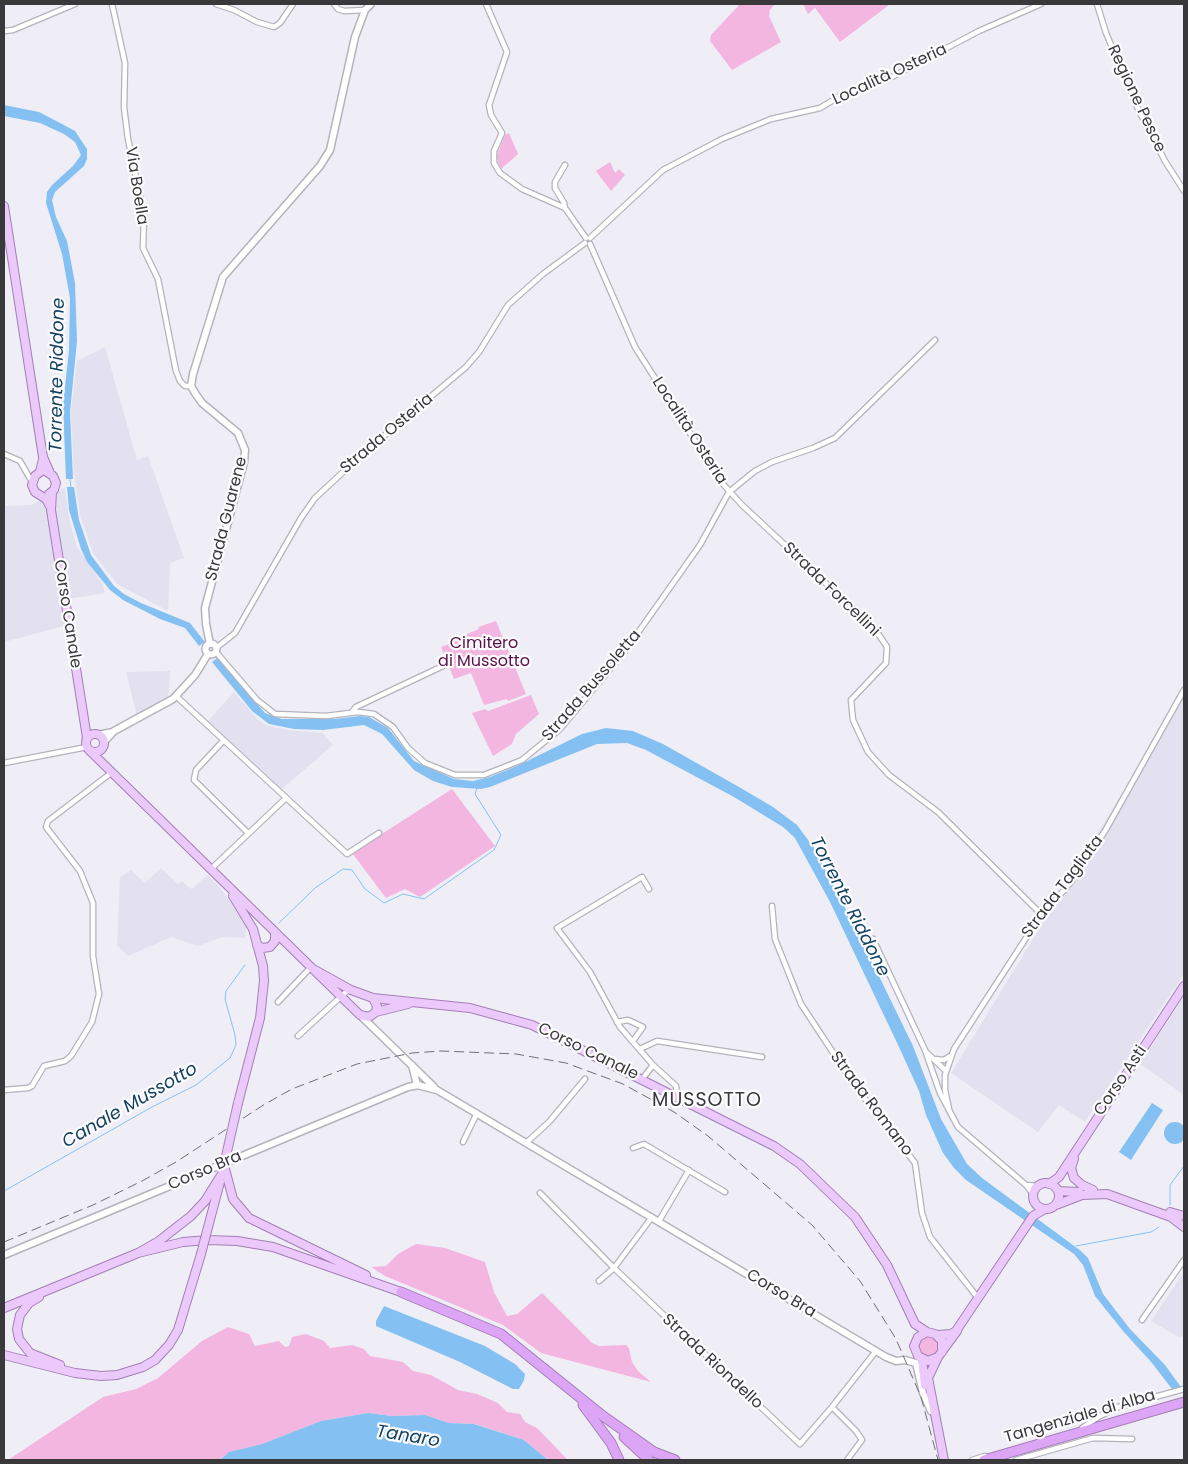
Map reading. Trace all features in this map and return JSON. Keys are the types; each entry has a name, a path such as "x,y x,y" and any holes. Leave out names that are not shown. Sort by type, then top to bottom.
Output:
{"highway":[{"path":"401,1292 501,1334 603,1416 649,1449 675,1460"},
{"path":"576,1395 611,1443 619,1460"},
{"name":"Tangenziale di Alba","path":"1005,1460 1184,1402"},
{"name":"Tangenziale di Alba","path":"984,1460 1184,1408"},
{"path":"603,1416 639,1452 650,1460"}],"main road":[{"name":"Corso Canale","path":"4,206 43,457 56,483 52,492 51,510 88,749 210,871 358,1012"},
{"name":"Corso Canale","path":"43,457 39,473 32,482 35,492 43,496 51,510"},
{"path":"39,473 50,473"},
{"path":"43,496 52,492"},
{"name":"Corso Canale","path":"84,718 97,734 102,746 102,759 111,773"},
{"path":"87,738 97,734"},
{"path":"88,749 97,752 102,746"},
{"name":"Corso Canale","path":"225,885 246,916 254,935"},
{"path":"4,1355 86,1374 108,1376 131,1372 155,1360 164,1350 183,1318 224,1171 238,1104 260,1018 264,981 263,966 254,935 261,928 273,932 275,940 270,947 263,966"},
{"path":"257,945 290,947"},
{"name":"Corso Canale","path":"313,969 351,990 370,997 397,1003 418,1002 470,1008 506,1016 559,1036 774,1146 821,1182 842,1202 869,1236 887,1265 915,1324 926,1332"},
{"name":"Corso Asti","path":"1058,1177 1184,986"},
{"path":"370,997 377,1006 374,1014 366,1017 358,1012 358,999 370,997"},
{"name":"Corso Canale","path":"374,1014 397,1003"},
{"path":"1094,1190 1076,1180 1071,1168 1076,1155 1114,1099 1117,1087"},
{"path":"138,1253 175,1230 191,1216 205,1200 224,1171"},
{"path":"224,1171 233,1199 249,1218 401,1292"},
{"path":"1032,1217 1034,1198 1038,1186 1049,1184 1058,1177"},
{"path":"1056,1205 1059,1198 1058,1177"},
{"path":"1049,1184 1063,1193 1094,1190 1127,1196 1184,1216"},
{"path":"944,1460 931,1411 922,1359 914,1348 916,1340 926,1332 938,1335 951,1334 956,1331 1032,1217 1045,1209 1082,1195 1107,1194 1170,1217 1184,1227"},
{"path":"1034,1198 1045,1209"},
{"path":"4,1308 138,1253 183,1242 208,1240 237,1241 273,1247 401,1292"},
{"path":"86,1374 30,1353 22,1344 17,1329 20,1315 29,1303 90,1273"},
{"name":"Corso Canale","path":"906,1305 916,1340"},
{"path":"935,1423 928,1378 940,1355 952,1340 966,1316"},
{"path":"922,1359 928,1361 940,1355 943,1343 938,1335"}],"street":[{"path":"4,31 13,30 75,4"},
{"name":"Via Boella","path":"112,4 125,63 124,107 128,140 144,216 143,248 158,279 176,371 180,381 185,386 191,386"},
{"path":"216,4 234,10 257,22 274,27 280,23 293,4"},
{"path":"334,4 338,9 344,11 365,10"},
{"path":"191,386 197,356 223,277 320,166 330,150 351,52 365,10 371,4"},
{"path":"486,4 507,52 489,105 491,115 502,133 494,151 494,163 500,173 522,189 565,208"},
{"name":"Località Osteria","path":"588,241 662,170 722,139 771,119 820,108 840,96 890,78 979,31 1041,4"},
{"name":"Regione Pesce","path":"1097,4 1106,33 1138,109 1165,161 1184,191"},
{"name":"Località Osteria","path":"565,165 555,182 555,188 565,208 588,241 635,346 728,492 755,471 772,462 836,438 935,340"},
{"name":"Strada Osteria","path":"214,648 235,633 301,518 315,498 367,450 466,367 479,352 508,305 576,247 588,241"},
{"name":"Strada Guarene","path":"191,386 202,403 238,433 245,450 244,462 205,608 214,648 205,648 208,654"},
{"path":"4,454 17,458 32,482"},
{"path":"24,470 39,473"},
{"name":"Strada Bussoletta","path":"214,648 257,700 271,712 282,715 326,716 352,712 369,713 382,718 393,727 408,748 425,763 455,775 484,775 522,760 560,729 626,651 700,544 728,492"},
{"name":"Strada Forcellini","path":"728,492 875,629 887,647 886,663 851,700 853,720 868,752 877,763 938,812 1042,915"},
{"path":"97,734 114,731 164,706 176,696 202,667 208,654 214,648"},
{"name":"Strada Bussoletta","path":"352,712 356,707 445,665"},
{"name":"Strada Tagliata","path":"950,1109 945,1090 946,1073 951,1056 988,994 1042,915 1071,882 1105,831 1184,690"},
{"path":"176,696 285,799 290,800 347,854 379,834"},
{"path":"102,746 114,731"},
{"path":"223,741 196,770 194,780 248,833"},
{"path":"4,763 88,749"},
{"path":"4,1090 28,1088 32,1086 44,1066 65,1061 71,1056 92,1022 99,994 93,956 93,903 80,871 46,827 48,821 111,773"},
{"path":"210,871 285,799"},
{"path":"649,889 642,877 557,928 590,972 617,1022 653,1065 676,1086 677,1096"},
{"name":"Strada Romano","path":"772,906 775,939 801,1004 855,1086 915,1163 922,1213 930,1237 978,1298"},
{"name":"Strada Tagliata","path":"873,939 925,1050 940,1093 958,1127 1026,1185 1034,1198"},
{"path":"278,1002 313,969"},
{"path":"298,1036 346,992 351,990"},
{"path":"358,1012 412,1065 419,1080"},
{"path":"372,1027 374,1014"},
{"path":"617,1022 628,1020 643,1027 633,1041"},
{"path":"640,1049 657,1041 762,1057"},
{"name":"Strada Tagliata","path":"925,1050 946,1073"},
{"path":"933,1058 944,1060 951,1056"},
{"path":"643,1078 653,1065"},
{"path":"934,1074 946,1073"},
{"path":"526,1143 549,1122 585,1079"},
{"name":"Corso Bra","path":"4,1255 408,1087 419,1080 876,1351 896,1362 905,1360"},
{"path":"463,1142 477,1113"},
{"path":"633,1148 644,1144 725,1192"},
{"path":"659,1221 689,1170"},
{"path":"1026,1185 1038,1186"},
{"name":"Strada Riondello","path":"540,1193 614,1268 794,1441 800,1444 876,1351"},
{"path":"599,1281 614,1268 652,1217"},
{"path":"1142,1320 1184,1260"},
{"path":"914,1348 905,1360 918,1365 923,1394 931,1411"},
{"path":"972,1460 1083,1428 1109,1410 1184,1389"},
{"path":"832,1407 856,1431 862,1440 847,1460"},
{"path":"1016,1460 1093,1438 1132,1439"}],"shaded area":[{"path":"105,347 137,460 148,456 184,558 170,563 168,611 117,584 93,553 80,514 74,473 71,412 77,361"},
{"path":"65,488 69,519 77,547 103,585 105,593 61,600 64,626 4,642 4,506 31,505 43,499 55,498 61,489"},
{"path":"170,671 168,701 137,716 126,672"},
{"path":"234,692 257,719 266,725 287,730 323,733 333,745 282,789 208,721"},
{"path":"1184,692 1184,974 1085,1122 1059,1105 1038,1132 951,1073"},
{"path":"161,868 178,884 182,881 191,889 208,875 221,888 246,927 245,938 222,937 198,946 171,937 128,956 117,946 120,877 131,870 145,883"},
{"path":"1184,996 1184,1095 1140,1064"},
{"path":"1184,1272 1184,1336 1179,1337 1151,1321"}],"green space":[{"path":"740,4 775,4 770,10 769,16 781,42 732,70 710,41 711,35"},
{"path":"803,4 889,5 840,42 815,8 808,14"},
{"path":"509,133 518,154 501,169 496,157 505,135"},
{"path":"610,162 615,173 619,169 625,175 611,191 596,171"},
{"name":"Cimitero di Mussotto","path":"496,621 526,694 508,701 507,699 484,705 471,673 454,679 441,647 467,637 467,634 479,629 478,627"},
{"path":"531,695 539,714 516,734 512,744 493,756 472,713 485,709 488,711"},
{"path":"452,789 495,846 420,897 405,889 386,898 352,853"},
{"path":"416,1244 445,1248 485,1262 494,1292 507,1316 517,1314 542,1293 592,1343 599,1346 626,1345 629,1348 632,1362 638,1371 651,1382 541,1353 503,1325 385,1276 371,1267 386,1266 398,1254"},
{"path":"228,1327 249,1334 255,1346 279,1341 285,1347 289,1346 292,1337 306,1334 324,1341 330,1348 352,1345 364,1349 370,1356 403,1362 413,1371 431,1375 458,1390 477,1394 498,1403 507,1412 520,1414 525,1422 537,1428 568,1460 548,1460 524,1440 475,1424 449,1423 425,1415 392,1416 368,1413 321,1421 262,1444 229,1452 220,1460 8,1460 103,1397 136,1389 158,1378 202,1341"},
{"path":"929,1335 939,1341 939,1352 930,1358 919,1354 917,1343"}],"water":[{"path":"4,105 39,112 62,124 75,131 87,149 87,159 84,166 55,192 52,200 56,217 67,241 75,283 77,341 70,412 73,479 66,479 63,405 69,350 70,298 62,254 46,203 47,192 52,185 73,166 81,155 75,142 64,134 40,123 4,116"},
{"path":"67,487 74,487 79,520 91,555 114,586 141,603 190,623 205,642 199,646 185,628 160,619 123,600 110,590 87,562 81,549 69,510"},
{"path":"217,658 265,713 282,719 369,717 388,728 414,761 454,779 473,781 490,777 582,734 606,728 633,731 663,744 739,787 773,807 797,825 814,848 858,933 913,1046 941,1119 967,1164 982,1178 1088,1258 1103,1294 1130,1329 1165,1365 1181,1387 1172,1389 1152,1363 1123,1331 1095,1296 1083,1265 1074,1254 966,1180 943,1153 926,1115 919,1091 830,902 795,838 783,827 734,797 646,750 627,743 597,744 490,787 481,789 452,787 433,781 414,770 382,734 364,725 323,730 294,729 269,724 252,711 212,662"},
{"path":"1152,1103 1163,1110 1131,1160 1119,1152"},
{"path":"1175,1122 1183,1125 1186,1133 1183,1141 1175,1144 1167,1141 1164,1133 1167,1125"},
{"path":"384,1306 485,1346 515,1364 525,1374 519,1389 513,1389 460,1362 376,1326 376,1321"},
{"name":"Tanaro","path":"368,1413 392,1416 425,1415 449,1423 474,1424 524,1440 548,1460 220,1460 229,1452 262,1444 321,1421"}],"waterway":[{"name":"Torrente Riddone","path":"70,479 71,488"},
{"name":"Canale Mussotto","path":"279,923 315,888 343,869 352,870 365,889 384,903 403,894 424,899 494,850 501,835 475,794 477,788"},
{"name":"Canale Mussotto","path":"4,1191 152,1107 196,1085 230,1058 236,1045 225,999 226,991 245,965"},
{"path":"1170,1205 1170,1185 1184,1166"},
{"path":"1076,1246 1151,1232 1159,1227"}],"railway":[{"path":"4,1242 93,1205 142,1181 176,1162 265,1104 292,1089 357,1064 412,1053 441,1051 516,1054 566,1063 623,1084 674,1112 708,1136 812,1225 860,1281 896,1339 921,1397 938,1460"}],"district":[{"name":"MUSSOTTO","path":"707,1101"}]}
